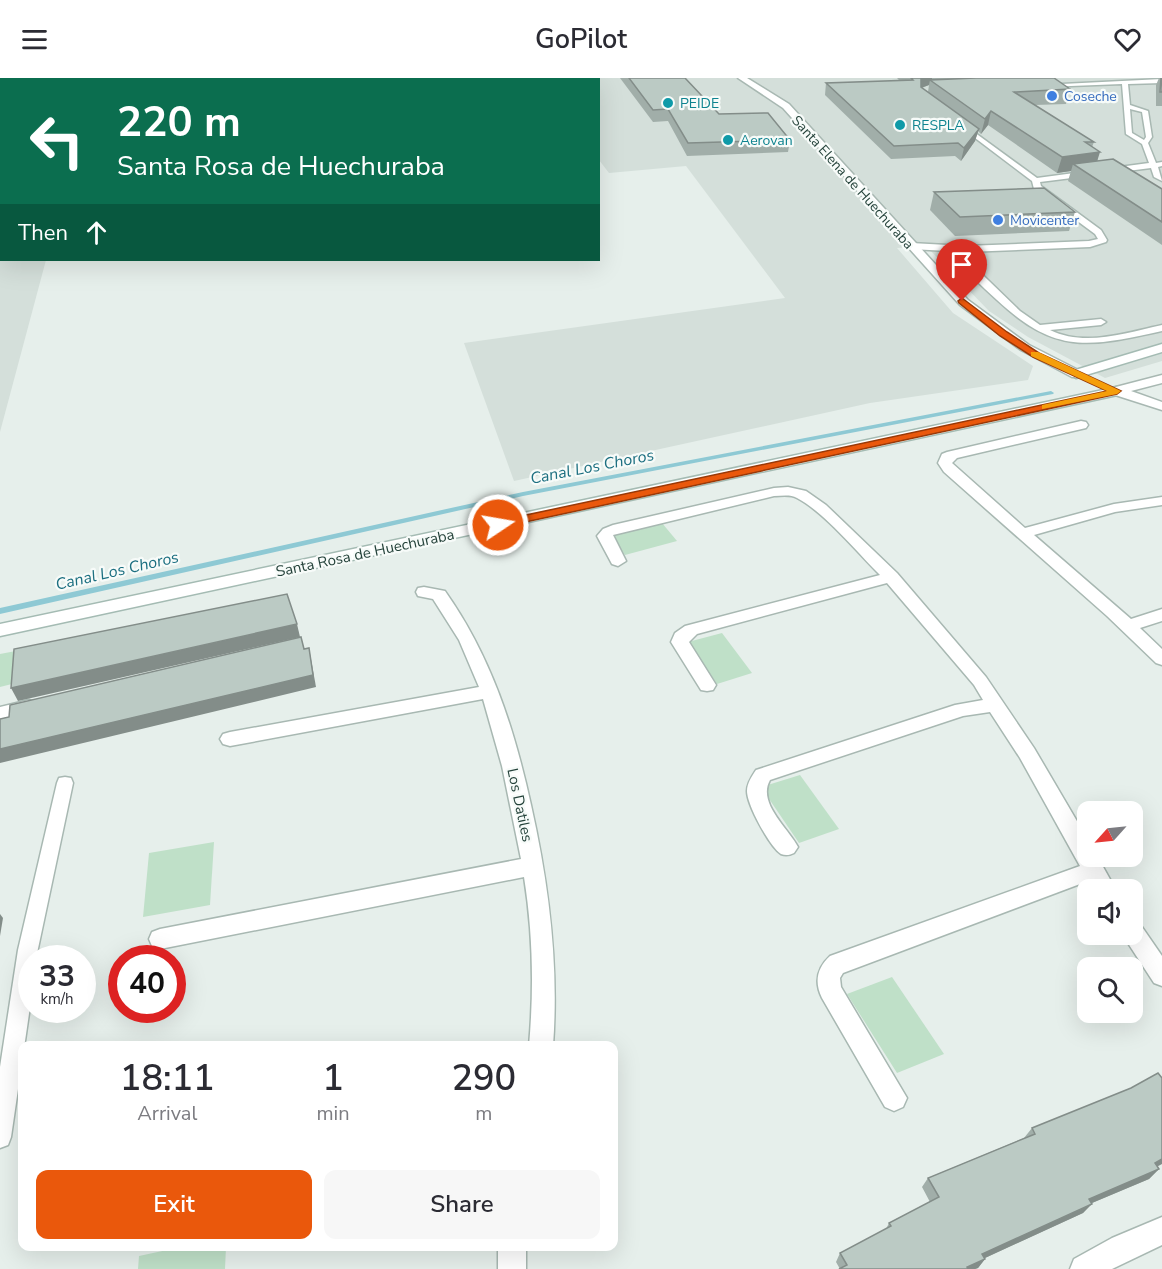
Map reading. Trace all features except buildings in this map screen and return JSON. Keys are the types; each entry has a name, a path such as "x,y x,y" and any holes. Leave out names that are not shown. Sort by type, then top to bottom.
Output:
{"street":[{"name":"Santa Elena de Huechuraba","path":"742,78 781,102 950,290 974,312 1036,355 1076,374"},
{"path":"1076,374 1162,348"},
{"path":"1076,374 1162,406"},
{"name":"Santa Rosa de Huechuraba","path":"0,630 1162,380"},
{"path":"1081,425 957,453 945,460 949,469 1128,626 1162,659"},
{"path":"618,561 605,536 612,530 764,494 788,491 801,494 811,500 891,577 996,704 1027,753 1098,879"},
{"path":"1023,533 1114,508 1162,501"},
{"path":"707,685 680,642 684,634 891,577"},
{"name":"Los Datiles","path":"424,592 434,593 441,598 470,647 490,691 510,759 539,905 544,998 541,1041"},
{"path":"1128,626 1162,615"},
{"path":"230,739 490,691"},
{"path":"787,847 757,799 756,781 763,775 962,710 996,704"},
{"path":"160,939 533,866"},
{"path":"894,1098 830,990 828,974 832,968 838,963 1077,887"},
{"path":"1142,945 1160,970"},
{"path":"1084,1269 1122,1248 1162,1231"},
{"path":"512,1251 512,1269"}],"lane":[{"path":"1034,86 1162,81"},
{"path":"1125,83 1129,134 1145,143 1158,165 1157,175 1162,179"},
{"path":"1125,105 1145,111 1149,137 1145,143"},
{"path":"950,117 1036,180 1158,165"},
{"path":"912,247 966,249 1090,244 1103,240 1098,232 1037,187 1036,180"},
{"path":"912,247 959,258 1013,312 1036,329 1053,336 1083,342 1162,328"},
{"path":"959,258 966,249"},
{"path":"1036,329 1101,322"},
{"path":"0,713 45,703"},
{"path":"0,1137 28,950 64,783"}],"shaded area":[{"path":"600,78 1162,78 1162,361 1105,378 1028,337 989,311 926,246 897,248 953,313 1033,366 1028,380 870,403 514,481 464,343 785,298 686,166 609,173 600,161"},
{"path":"0,261 46,261 0,432"}],"green space":[{"path":"662,523 677,541 625,555 611,535"},
{"path":"722,633 752,673 717,684 688,642"},
{"path":"21,650 20,682 0,687 0,654"},
{"path":"800,775 839,829 799,843 761,787"},
{"path":"214,842 210,905 143,917 149,853"},
{"path":"892,977 944,1054 897,1073 847,994"},
{"path":"162,1251 226,1251 225,1269 138,1269 139,1256"}],"waterway":[{"name":"Canal Los Choros","path":"0,611 523,494 1051,393"}],"slow traffic":[{"path":"1035,354 1061,368 1117,391 1046,407"}],"place":[{"name":"Coseche","path":"1052,96"},
{"name":"PEIDE","path":"668,103"},
{"name":"RESPLA","path":"900,125"},
{"name":"Aerovan","path":"728,140"},
{"name":"Movicenter","path":"998,220"}],"route":[{"path":"498,525 1117,391 1036,355 1004,334 962,301"}]}
